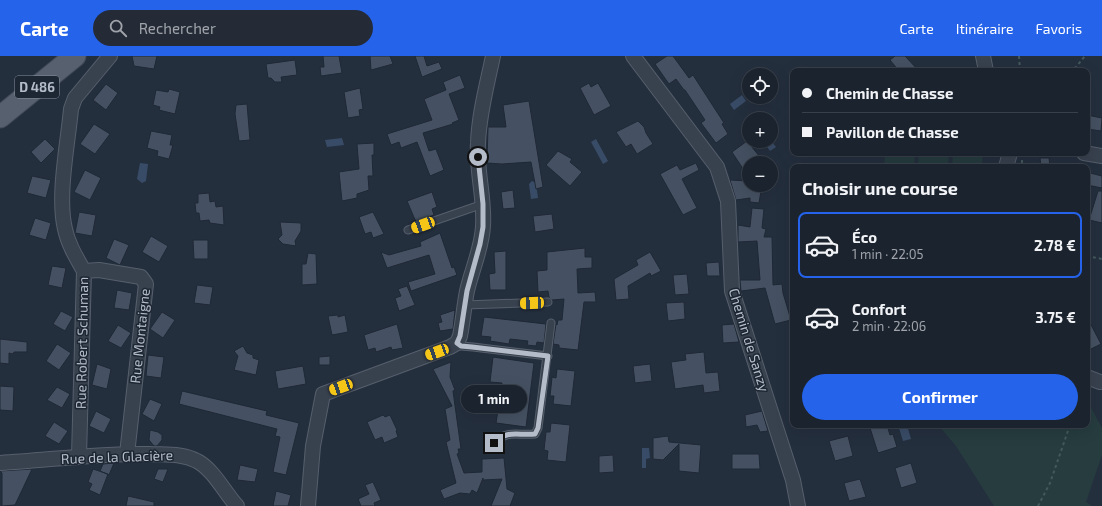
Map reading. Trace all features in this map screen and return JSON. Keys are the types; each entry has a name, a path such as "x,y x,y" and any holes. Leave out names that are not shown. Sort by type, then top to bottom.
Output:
{"main road":[{"name":"D 486","path":"0,117 75,56"}],"street":[{"name":"Rue Robert Schuman","path":"79,456 84,270 71,247 67,235 62,206 71,109 75,98 110,56"},
{"path":"308,506 313,446 323,394 450,347 457,343 460,336 467,291 480,244 483,227 483,204 478,170 478,144 480,117 493,56"},
{"name":"Chemin de Sanzy","path":"633,56 717,167 728,201 732,291 793,480 798,506"},
{"path":"984,56 986,68"},
{"path":"1090,154 1102,156"},
{"path":"1009,164 1016,156"},
{"name":"Rue Montaigne","path":"84,270 99,270 141,277 146,284 127,454"},
{"path":"1090,378 1100,382"},
{"name":"Rue de la Glacière","path":"0,464 79,456 127,454 182,455 198,461 221,484 237,506"}],"lane":[{"path":"408,230 483,204"},
{"path":"465,305 548,302"},
{"path":"494,443 501,436 514,433 535,434 538,428 552,323"},
{"path":"457,343 461,346 548,356"}],"path":[{"path":"1019,56 1020,68"},
{"path":"1074,68 1085,56"},
{"path":"1090,257 1102,259"},
{"path":"1038,506 1050,483 1069,428"}],"green space":[{"path":"885,156 915,156 914,164 884,164"},
{"path":"919,156 949,156 948,164 918,164"},
{"path":"953,156 983,156 982,164 952,164"},
{"path":"1090,406 1102,428 1102,455 1086,502 1092,506 994,506 956,446 941,428 1090,428"}],"water":[{"path":"742,95 742,104 734,110 730,104"},
{"path":"342,138 344,145 327,147 325,140"},
{"path":"596,139 608,161 603,164 591,142"},
{"path":"140,163 148,164 146,181 142,183 137,179"},
{"path":"532,181 536,183 538,198 531,199 529,184"},
{"path":"899,428 908,428 911,439 903,441"},
{"path":"642,448 649,448 650,458 646,459 646,468 642,468"}],"building":[{"path":"132,56 157,56 154,69 134,66"},
{"path":"323,56 339,56 342,73 321,76 320,67 324,67"},
{"path":"370,56 390,56 393,64 371,70"},
{"path":"415,56 424,56 427,66 439,62 442,69 422,77"},
{"path":"667,56 673,56 689,78 693,75 724,123 722,124 728,134 716,143 701,123 705,120 685,90 676,79 669,84 655,64"},
{"path":"895,56 905,56 916,68 897,68 890,60"},
{"path":"295,60 297,75 281,77 282,82 275,82 271,78 268,78 266,64"},
{"path":"460,75 465,88 449,94 459,120 452,123 453,124 423,133 429,151 436,149 444,170 430,176 417,142 401,148 399,142 391,145 387,134 432,120 424,99 446,90 443,82"},
{"path":"589,83 591,87 598,83 611,106 594,115 580,88"},
{"path":"106,84 118,93 106,110 93,100"},
{"path":"360,88 363,109 359,110 360,116 348,118 344,92"},
{"path":"169,89 180,92 175,114 159,110 160,107 153,105 156,90 168,92"},
{"path":"529,101 543,187 536,189 531,162 502,164 487,163 488,127 506,127 503,105"},
{"path":"247,104 250,140 239,141 235,114 236,105"},
{"path":"1090,116 1102,118 1101,131 1090,129"},
{"path":"638,121 644,127 653,144 637,154 631,144 626,147 616,132"},
{"path":"94,124 110,134 95,154 80,144"},
{"path":"151,131 172,135 170,145 173,145 169,159 157,156 158,151 147,148"},
{"path":"45,139 55,149 41,163 31,152"},
{"path":"374,143 374,155 372,155 373,176 368,176 369,190 357,194 357,198 342,201 339,172 359,169 357,144"},
{"path":"742,145 742,148 753,148 759,156 742,156 742,167 732,152"},
{"path":"558,151 572,159 570,162 582,172 570,186 546,165"},
{"path":"1040,158 1049,158 1050,164 1041,164"},
{"path":"696,163 699,170 682,179 697,208 683,215 660,174 677,165 680,170"},
{"path":"85,170 101,178 90,200 74,192"},
{"path":"1090,173 1102,176 1102,188 1090,186"},
{"path":"32,176 51,180 46,198 27,193"},
{"path":"730,180 742,181 742,192 761,192 759,203 750,202 750,198 736,200"},
{"path":"513,190 515,208 503,209 501,192"},
{"path":"1098,191 1102,191 1102,223 1090,220"},
{"path":"432,192 437,207 432,209 434,215 416,222 407,201"},
{"path":"209,193 210,202 215,201 216,207 223,206 224,225 210,223 209,220 200,221 199,213 196,213 195,203 198,203 198,194"},
{"path":"752,208 764,209 762,228 766,229 764,237 772,237 773,285 782,284 790,320 775,324 765,288 741,291 740,280 760,280 757,241 738,242 738,225 750,227"},
{"path":"79,212 96,215 92,236 75,233"},
{"path":"373,212 384,234 373,238 371,232 365,234 359,217"},
{"path":"552,214 554,229 535,232 533,216"},
{"path":"35,218 51,223 46,240 29,235"},
{"path":"280,222 301,223 301,231 295,241 296,246 283,244 278,239 282,235"},
{"path":"440,233 452,268 454,267 457,275 411,291 408,282 435,274 429,255 387,268 381,252 389,255 421,246 420,242"},
{"path":"151,236 168,246 159,262 142,252"},
{"path":"114,239 129,245 120,265 106,258"},
{"path":"193,240 208,240 208,259 194,259"},
{"path":"585,248 585,257 592,257 592,268 577,269 578,293 595,292 596,302 584,302 578,350 559,348 559,345 553,344 556,324 557,325 558,320 562,320 564,299 552,300 549,297 548,291 538,292 537,271 547,270 547,252"},
{"path":"506,251 506,290 490,290 489,274 495,273 494,252"},
{"path":"650,252 661,271 651,276 650,273 628,286 629,299 616,300 614,279 638,265 636,260"},
{"path":"308,253 316,254 317,284 302,285 302,264 306,264"},
{"path":"719,262 720,276 707,276 706,263"},
{"path":"52,266 66,268 62,288 48,285"},
{"path":"687,274 689,294 675,295 673,275"},
{"path":"197,285 213,287 210,305 194,303"},
{"path":"407,286 415,305 399,311 395,298 401,296 398,289"},
{"path":"117,290 132,293 129,310 114,308"},
{"path":"684,302 685,319 668,321 666,303"},
{"path":"455,310 453,329 440,331 438,323 442,322 440,315"},
{"path":"61,311 73,317 65,331 53,324"},
{"path":"162,312 175,320 163,338 150,329"},
{"path":"338,315 338,317 345,315 348,332 332,335 328,316"},
{"path":"484,317 546,324 544,343 537,342 536,346 527,345 528,341 510,339 509,344 490,341 491,337 481,336"},
{"path":"1090,323 1101,344 1090,350"},
{"path":"397,324 403,348 392,350 391,347 376,352 375,348 368,350 364,335"},
{"path":"734,324 739,342 723,343 722,325"},
{"path":"118,325 131,333 121,348 108,341"},
{"path":"0,339 27,342 27,352 14,352 13,354 9,353 9,364 0,363"},
{"path":"57,344 71,353 59,370 46,361"},
{"path":"243,346 247,353 253,355 253,358 259,360 256,375 234,370 238,356 234,351"},
{"path":"704,352 706,373 718,372 720,391 704,393 703,385 675,389 671,362 686,360 685,354"},
{"path":"148,355 164,357 161,378 146,376"},
{"path":"330,356 330,365 319,365 319,357"},
{"path":"493,357 534,363 526,427 496,423 502,383 490,382"},
{"path":"451,362 450,377 455,390 453,391 461,449 458,449 459,453 457,454 464,473 482,472 482,459 504,458 507,489 515,493 510,506 491,506 502,479 483,480 483,478 477,493 472,490 470,494 460,493 444,499 440,490 456,483 446,442 450,440 445,409 452,406 433,369"},
{"path":"97,364 111,369 107,389 92,385"},
{"path":"650,364 652,381 635,383 633,366"},
{"path":"303,366 306,384 278,389 275,371"},
{"path":"557,369 575,371 571,406 553,404 554,396 550,396 552,377 556,378"},
{"path":"0,386 14,387 13,411 0,410"},
{"path":"57,387 70,394 62,408 47,400"},
{"path":"182,391 267,411 266,415 299,423 286,475 273,472 280,437 275,436 277,429 179,404"},
{"path":"150,399 162,404 154,421 142,414"},
{"path":"96,411 111,419 104,433 89,426"},
{"path":"762,411 768,431 760,432 757,425 746,427 745,415"},
{"path":"383,415 385,417 390,415 397,430 398,437 384,443 382,437 375,440 367,422"},
{"path":"54,422 68,431 59,444 45,436"},
{"path":"551,423 570,425 566,462 547,460 548,451 544,450 546,432 550,432"},
{"path":"870,428 888,428 890,435 893,434 897,447 878,453"},
{"path":"150,430 158,432 162,435 162,440 157,446 154,446 149,440"},
{"path":"668,436 669,442 701,445 699,473 679,471 679,444 663,460 653,459 653,438"},
{"path":"848,436 853,456 835,461 829,441"},
{"path":"732,454 759,454 760,469 732,469"},
{"path":"613,455 614,472 599,473 599,456"},
{"path":"114,463 109,475 100,471 103,464"},
{"path":"911,463 917,483 901,488 895,468"},
{"path":"240,465 258,469 255,482 237,480"},
{"path":"32,469 15,505 2,506 2,473 0,471"},
{"path":"93,469 108,474 100,495 89,490 92,484 88,482"},
{"path":"158,469 168,469 163,482 154,479"},
{"path":"860,479 866,497 849,501 844,483"},
{"path":"373,482 381,500 374,503 375,506 361,506 358,499 369,494 365,485"},
{"path":"276,491 291,495 288,506 273,506"},
{"path":"128,496 154,502 154,506 126,506"}],"route":[{"path":"478,157 478,170 483,204 483,227 480,244 467,291 460,336 457,343 461,346 548,356 538,428 535,434 508,434 501,436 494,443"}]}
